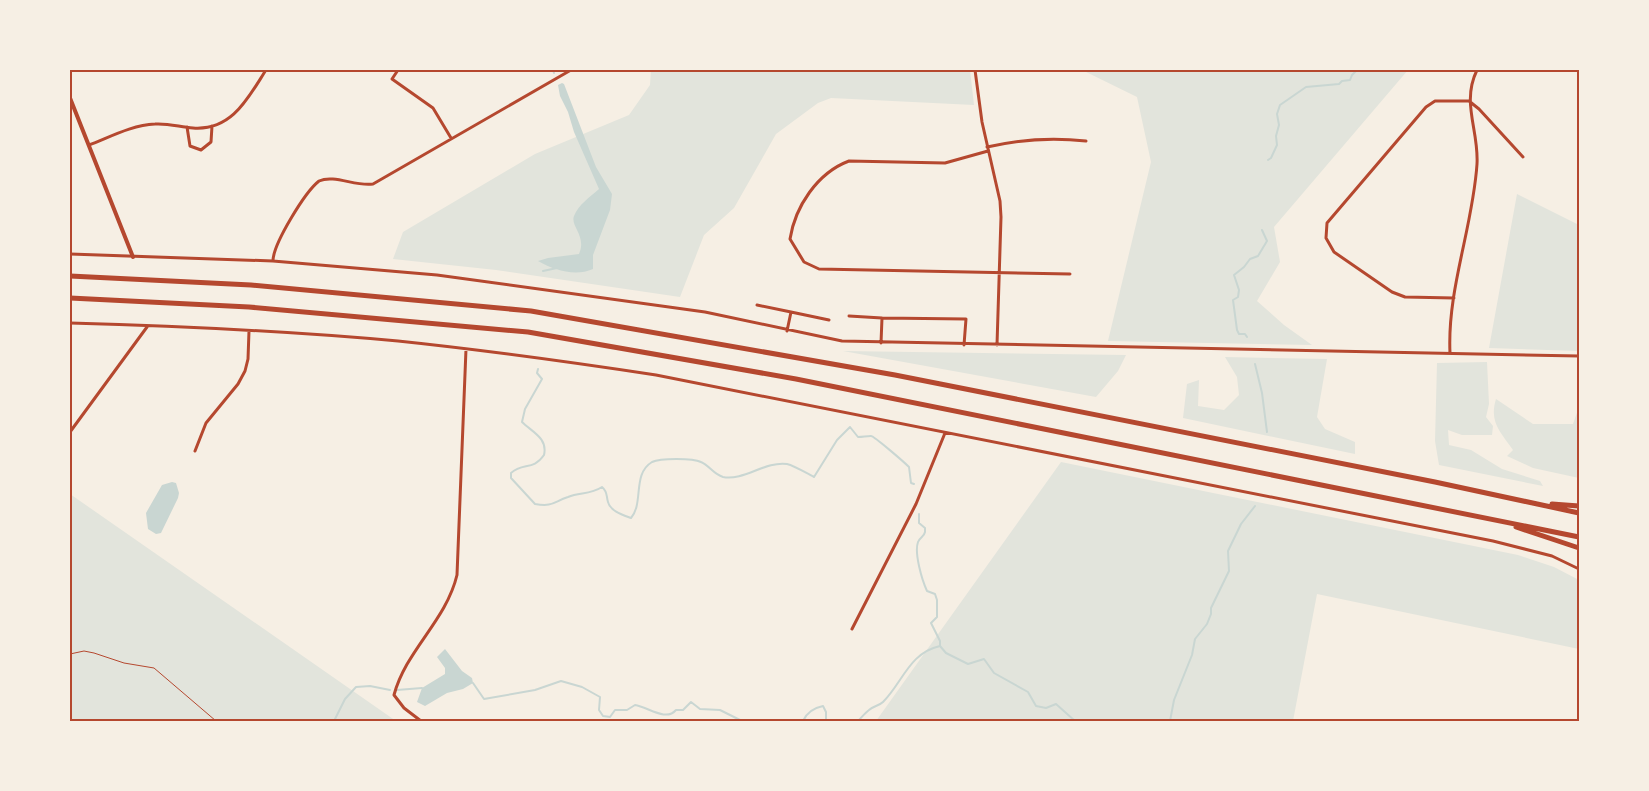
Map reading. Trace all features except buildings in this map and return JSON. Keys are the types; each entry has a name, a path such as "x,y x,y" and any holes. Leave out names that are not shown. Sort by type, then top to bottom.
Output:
{"highway":[{"path":"70,276 251,285 531,311 896,375 1579,513"},
{"path":"70,298 249,306 528,332 796,379 1579,537"},
{"path":"1535,503 1579,506"},
{"path":"1496,521 1579,548"}],"street":[{"path":"89,145 136,127 152,124 187,127 212,126 231,117 245,105 266,70"},
{"path":"398,70 392,79 433,108 452,138"},
{"path":"274,261 273,253 280,236 319,181 327,179 365,186 373,184 571,70"},
{"path":"975,70 976,91 987,149 1000,201 997,345"},
{"path":"1450,353 1449,334 1454,298 1477,168 1477,148 1469,102 1471,85 1477,70"},
{"path":"70,98 134,257"},
{"path":"1454,298 1405,297 1392,292 1328,246 1326,231 1331,217 1426,107 1435,102 1469,102 1478,109 1523,157"},
{"path":"187,127 190,146 201,150 211,142 212,126"},
{"path":"1070,274 834,271 808,265 798,256 790,239 796,215 826,172 849,161 945,164 987,149 1036,138 1086,141"},
{"path":"70,254 274,261 512,284 705,312 842,340 881,343 1579,356"},
{"path":"757,305 829,320"},
{"path":"787,330 791,312"},
{"path":"849,316 966,319 964,345"},
{"path":"881,343 882,318"},
{"path":"70,323 250,331 379,340 466,349 656,375 1493,541 1552,556 1579,569"},
{"path":"70,432 147,327"},
{"path":"195,451 206,423 238,384 245,371 250,331"},
{"path":"421,721 404,708 394,695 400,674 445,608 457,576 466,349"},
{"path":"852,629 916,504 945,433"}],"path":[{"path":"70,654 84,651 94,652 124,664 154,668 216,721"}],"shaded area":[{"path":"651,70 970,70 974,105 831,98 818,103 776,134 734,208 704,235 680,297 496,270 393,259 403,232 535,154 629,115 650,85"},
{"path":"1082,70 1408,70 1274,227 1280,262 1257,301 1284,325 1312,345 1108,341 1151,162 1137,97"},
{"path":"562,83 596,167 612,194 610,210 593,255 593,269 579,272 558,270 538,261 579,254 581,242 574,224 574,216 581,205 599,189 560,96 558,85"},
{"path":"1517,194 1579,225 1579,351 1489,348"},
{"path":"843,351 1126,355 1118,371 1096,397"},
{"path":"1225,357 1327,359 1317,417 1325,429 1355,442 1355,454 1183,418 1187,384 1199,380 1198,406 1224,410 1239,395 1237,377"},
{"path":"1487,362 1489,404 1486,417 1493,426 1492,435 1462,435 1448,430 1449,445 1471,450 1502,469 1540,481 1543,486 1439,465 1435,441 1437,363"},
{"path":"1496,399 1533,424 1573,424 1579,407 1579,478 1533,468 1507,456 1513,450 1500,432 1495,420 1494,407"},
{"path":"1061,462 1518,555 1554,567 1579,580 1579,649 1317,594 1293,721 876,721"},
{"path":"172,482 176,483 179,493 178,498 161,533 156,534 148,529 146,513 162,485"},
{"path":"70,494 396,721 70,721"},
{"path":"445,649 462,671 472,678 473,683 463,689 447,693 425,706 417,702 422,688 445,674 445,668 437,657"}],"waterway":[{"path":"1268,160 1271,158 1277,145 1276,136 1279,125 1277,114 1280,105 1306,87 1339,84 1342,81 1350,80 1357,70"},
{"path":"1247,337 1245,334 1239,334 1237,330 1233,300 1238,297 1239,290 1234,275 1250,259 1258,256 1267,241 1262,230"},
{"path":"543,271 557,268"},
{"path":"1255,364 1262,393 1267,432"},
{"path":"538,369 537,373 542,379 525,409 522,422 544,444 544,455 536,463 511,473 511,478 535,504 549,504 572,495 593,491 602,487 606,492 611,508 631,518 635,512 640,481 646,467 652,462 669,459 697,461 723,477 739,476 779,464 790,465 814,477 837,440 850,427 858,437 873,437 909,467 911,483 914,484"},
{"path":"1170,721 1174,700 1192,655 1195,639 1207,624 1211,608 1229,571 1228,551 1241,524 1255,506"},
{"path":"919,514 919,523 925,528 925,532 918,542 918,559 927,591 935,594 937,600 937,617 931,623 940,641 940,646 946,653 968,664 984,659 994,673 1028,692 1036,706 1046,708 1056,704 1075,721"},
{"path":"858,721 866,712 883,702 907,669 921,655 940,646"},
{"path":"473,683 484,699 535,690 561,681 582,687 600,697 599,710 603,716 610,717 615,710 627,710 635,705 667,715 676,710 683,710 691,702 700,709 720,710 742,721"},
{"path":"334,721 345,699 356,687 370,686 390,690"},
{"path":"397,690 422,688"},
{"path":"803,721 811,711 823,706 826,712 826,721"}]}
